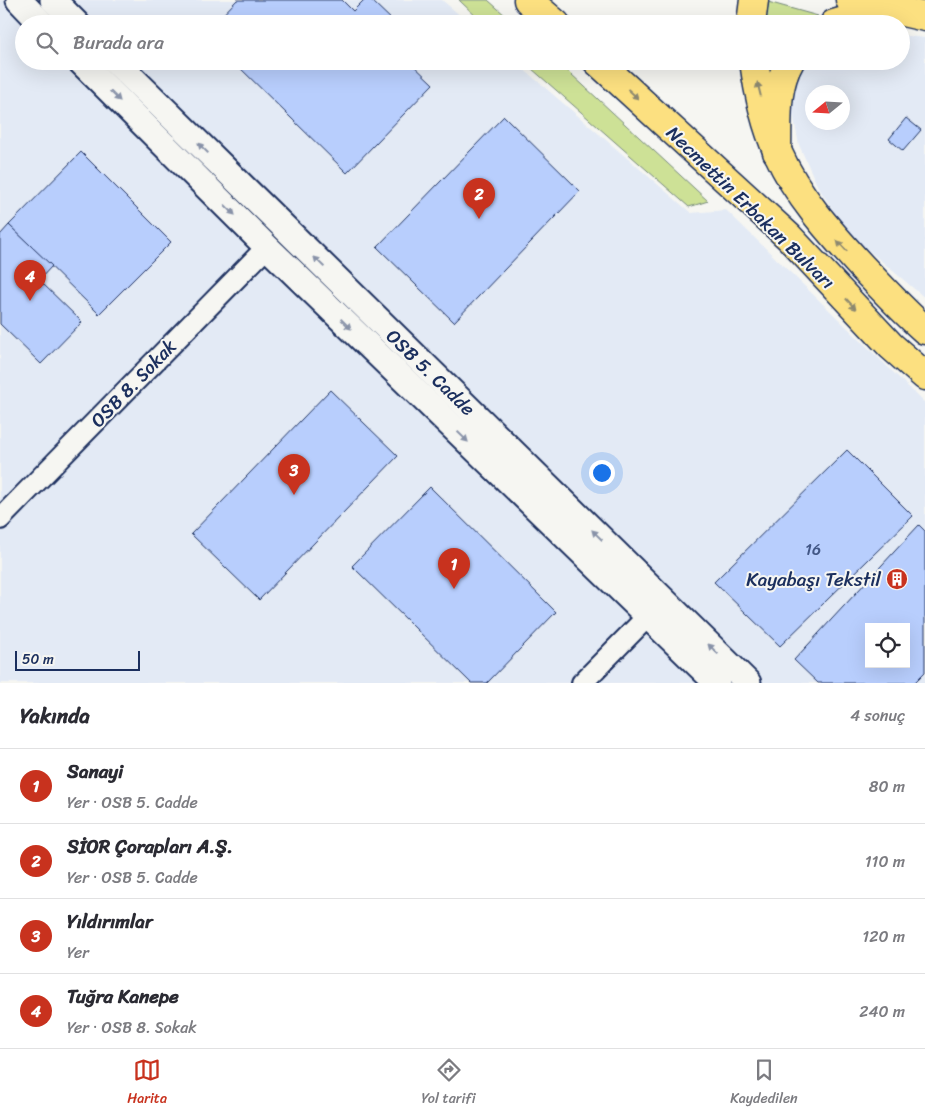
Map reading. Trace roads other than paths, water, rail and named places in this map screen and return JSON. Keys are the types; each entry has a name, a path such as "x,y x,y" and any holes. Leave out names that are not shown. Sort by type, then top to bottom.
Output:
{"main road":[{"path":"528,0 546,15"},
{"path":"554,0 556,15"},
{"path":"752,15 754,0"},
{"path":"850,0 914,15"},
{"name":"Necmettin Erbakan Bulvarı","path":"607,70 788,238 891,346 925,376"},
{"name":"Necmettin Erbakan Bulvarı","path":"756,70 777,152 790,178 824,225 903,311 925,330"},
{"path":"777,152 778,105 781,84 786,70"}],"street":[{"path":"19,0 33,15"},
{"path":"54,0 69,15"},
{"path":"89,70 267,247 717,683"},
{"name":"OSB 5. Cadde","path":"124,70 748,683"},
{"name":"OSB 8. Sokak","path":"0,519 267,247"},
{"path":"582,683 648,616"}],"place":[{"name":"SİOR Çorapları A.Ş.","path":"479,219"},
{"name":"Tuğra Kanepe","path":"30,301"},
{"name":"Yıldırımlar","path":"294,495"},
{"name":"Kayabaşı Tekstil","path":"897,579"},
{"name":"Sanayi","path":"454,589"}]}
